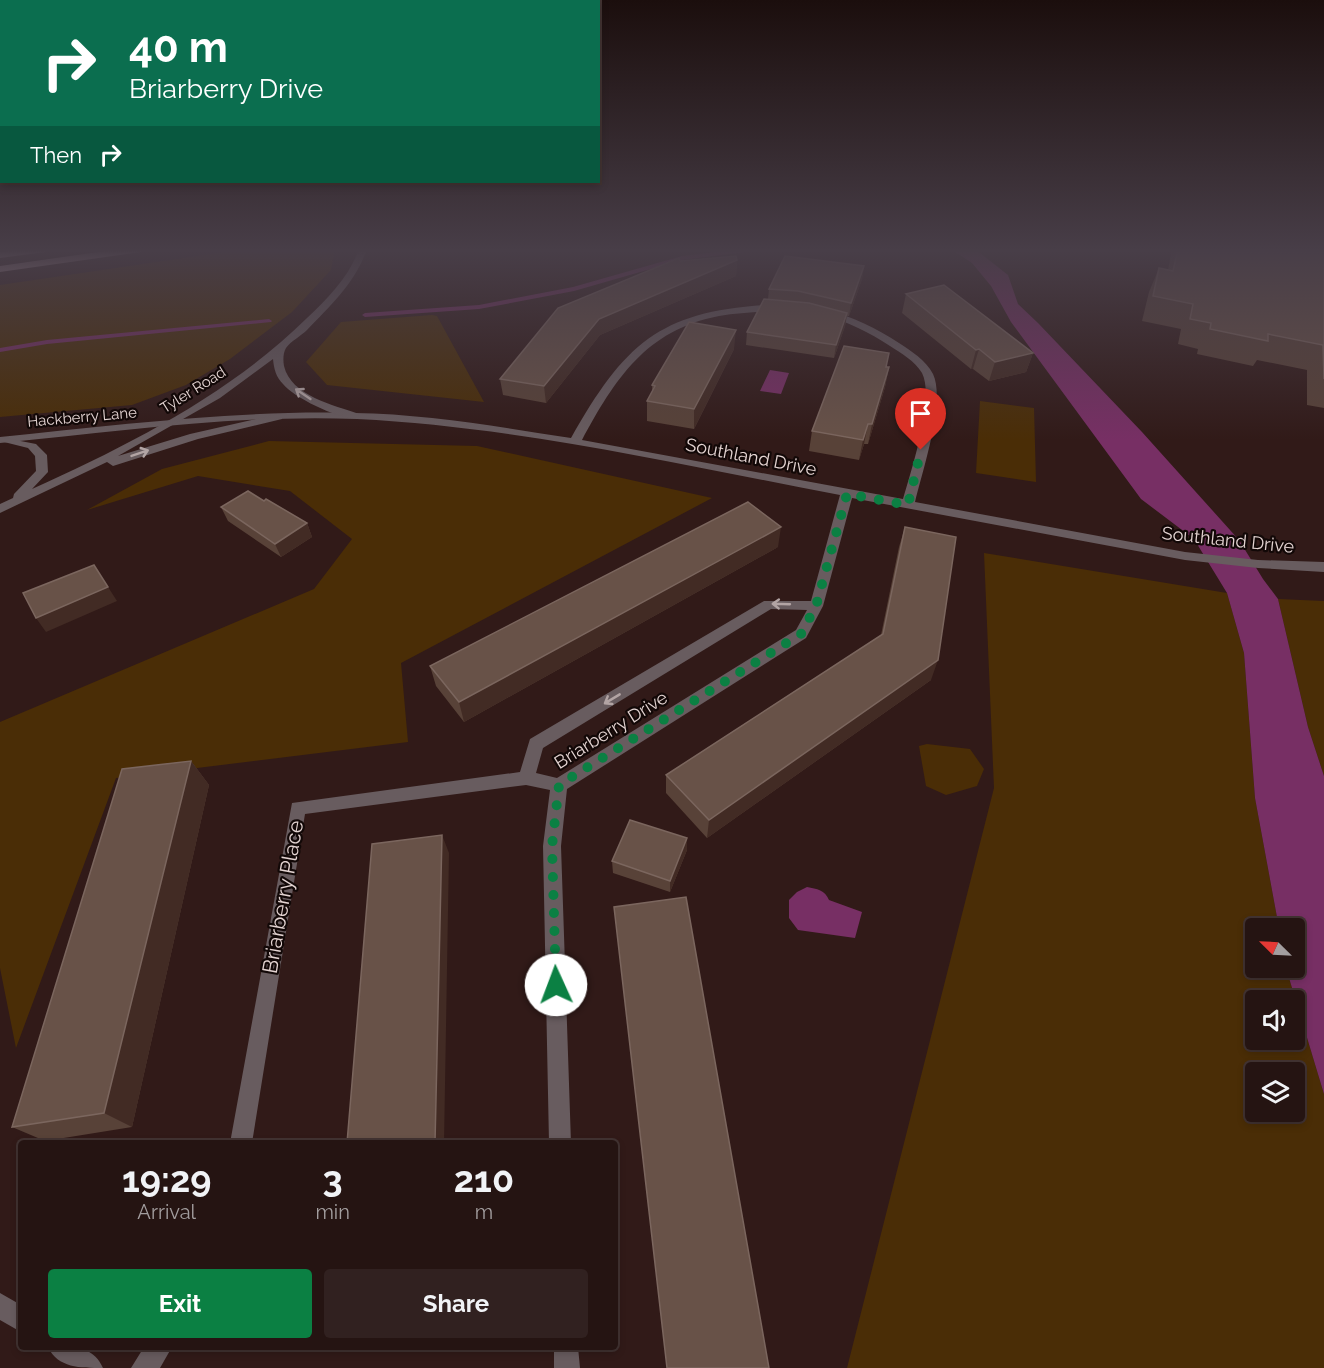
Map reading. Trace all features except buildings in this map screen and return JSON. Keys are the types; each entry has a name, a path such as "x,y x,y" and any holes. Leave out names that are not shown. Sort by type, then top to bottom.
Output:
{"street":[{"name":"Tyler Road","path":"6,507 65,479 168,424 219,393 298,335 319,313"},
{"path":"574,442 626,363 641,347 679,324 716,313"},
{"path":"824,313 858,322 878,333 920,364 929,376 933,395 908,505"},
{"path":"280,348 278,363 284,377 302,396 355,416"},
{"name":"Southland Drive","path":"168,424 241,417 355,416 442,422 574,442 1185,556 1258,564 1324,567"},
{"path":"65,479 185,437 231,425 278,417"},
{"name":"Hackberry Lane","path":"2,439 168,424"},
{"path":"2,439 32,446 41,455 42,472 6,507"},
{"name":"Briarberry Drive","path":"816,606 770,604 536,744 526,778 559,785 801,634 816,606 847,494"},
{"name":"Briarberry Place","path":"242,1140 297,808 526,778"},
{"path":"559,785 552,846 560,1140"},
{"path":"0,1305 18,1318"},
{"path":"64,1350 90,1368"},
{"path":"144,1368 158,1350"},
{"path":"566,1350 567,1368"}],"shaded area":[{"path":"0,313 291,313 230,359 186,385 132,405 0,417"},
{"path":"1006,313 1027,313 1142,432 1239,540 1278,599 1308,727 1324,776 1324,1094 1305,1031 1305,990 1293,990 1289,978 1305,978 1305,918 1277,918 1255,798 1244,653 1227,593 1194,539 1141,499"},
{"path":"437,316 484,402 327,385 306,362 341,322"},
{"path":"770,370 789,373 781,394 760,391"},
{"path":"980,401 1034,408 1036,482 976,473"},
{"path":"269,441 477,446 712,498 401,663 408,742 116,778 16,1048 0,968 0,722 314,589 352,539 290,491 198,476 87,510 162,469"},
{"path":"984,553 1227,593 1244,653 1255,798 1277,918 1245,918 1245,978 1289,978 1293,990 1245,990 1245,1050 1305,1050 1305,1031 1324,1094 1324,1368 847,1368 994,788"},
{"path":"1278,599 1324,601 1324,776 1308,727"},
{"path":"927,744 970,749 984,769 977,786 946,795 926,786 919,746"},
{"path":"807,887 823,892 829,900 862,912 855,938 798,930 789,918 789,900 797,892"}],"waterway":[{"path":"365,315 396,313"},
{"path":"0,350 47,342 269,321"}],"route":[{"path":"556,985 552,846 559,785 801,634 816,606 847,494 908,505 921,450"}]}
